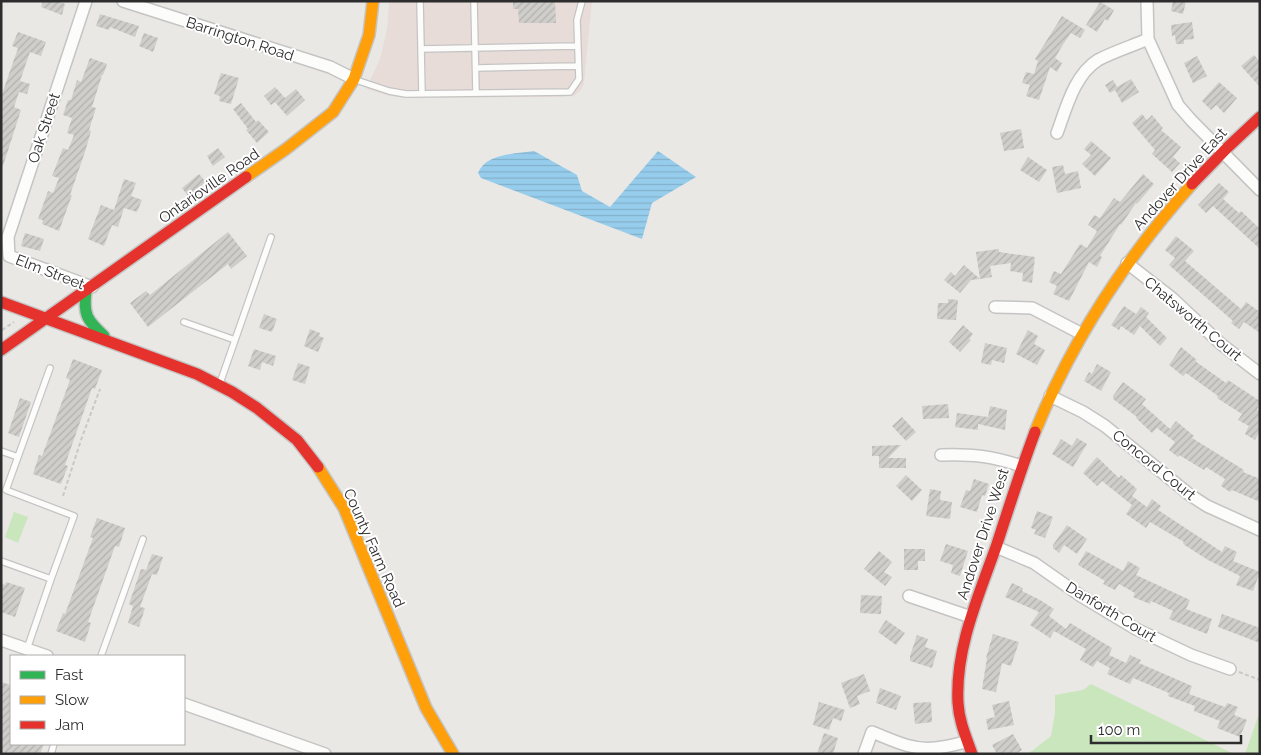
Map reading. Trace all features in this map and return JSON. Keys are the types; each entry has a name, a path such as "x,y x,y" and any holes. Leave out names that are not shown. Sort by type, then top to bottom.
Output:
{"street":[{"name":"Oak Street","path":"9,256 8,237 86,1"},
{"name":"Barrington Road","path":"124,1 330,67 354,80"},
{"name":"Ontarioville Road","path":"1,350 307,134 333,112 354,80 369,35 373,11 372,1"},
{"path":"1147,1 1148,40 1178,105 1260,190"},
{"path":"1056,133 1079,80 1088,70 1098,61 1148,40"},
{"name":"Andover Drive East","path":"1082,334 1126,264 1168,210 1202,172 1260,117"},
{"name":"Elm Street","path":"9,256 89,289"},
{"name":"Chatsworth Court","path":"1126,264 1172,298 1221,344 1260,374"},
{"path":"89,289 83,308 86,319 109,341"},
{"name":"County Farm Road","path":"1,302 197,374 257,408 297,440 327,480 344,508 426,708 453,754"},
{"path":"995,307 1032,308 1082,334"},
{"name":"Andover Drive West","path":"972,754 966,742 960,714 958,691 961,665 971,617 996,548 1022,466 1050,396 1082,334"},
{"name":"Concord Court","path":"1050,396 1083,412 1105,426 1190,495 1207,506 1260,530"},
{"path":"941,455 975,454 998,458 1022,466"},
{"name":"Danforth Court","path":"996,548 1034,563 1081,596 1136,629 1191,655 1230,669"},
{"path":"909,596 971,617"},
{"path":"1,640 44,655"},
{"path":"185,704 325,754"},
{"path":"864,754 872,732 904,745 920,748 935,748 966,742"}],"lane":[{"path":"420,1 422,94"},
{"path":"474,1 476,93"},
{"path":"354,80 389,92 406,94 570,92 579,78 577,20 582,1"},
{"path":"421,48 577,46"},
{"path":"476,68 578,66"},
{"path":"219,386 271,237"},
{"path":"184,322 235,340"},
{"path":"27,649 74,516 6,490 50,368"},
{"path":"1,451 18,456"},
{"path":"101,655 143,539"},
{"path":"1,561 51,579"}],"path":[{"path":"2,330 14,322"},
{"path":"63,496 83,433 100,389"},
{"path":"1230,669 1259,681"}],"shaded area":[{"path":"389,1 592,1 584,84 574,96 559,97 407,98 390,96 366,89 380,59 387,29"}],"green space":[{"path":"14,512 28,517 18,543 5,537"},
{"path":"1091,684 1234,754 1028,754 1051,736 1055,713 1055,695 1083,690"},
{"path":"1260,711 1260,754 1245,754"}],"water":[{"path":"534,151 577,175 582,191 610,207 658,151 696,177 652,203 642,239 481,178 478,173 482,166 494,158"}],"building":[{"path":"43,1 57,1 65,4 62,15 41,7"},
{"path":"513,1 555,1 556,23 519,23 518,9 513,9"},
{"path":"1173,1 1186,1 1183,14 1171,11"},
{"path":"1100,2 1114,10 1108,21 1105,19 1097,32 1086,25"},
{"path":"100,14 139,26 135,37 110,27 109,30 96,26"},
{"path":"1062,16 1085,30 1080,38 1071,33 1064,43 1055,58 1062,63 1057,72 1050,67 1039,100 1026,96 1030,85 1022,83 1026,72 1034,74 1038,61 1035,59"},
{"path":"1192,22 1194,39 1184,40 1184,44 1176,44 1175,35 1172,36 1171,25"},
{"path":"18,32 46,42 41,56 30,52 20,81 30,84 27,94 19,92 14,107 21,110 3,166 1,166 1,97 18,48 12,46"},
{"path":"144,33 158,38 153,52 139,46"},
{"path":"1254,55 1260,62 1260,87 1241,66"},
{"path":"1197,56 1207,76 1193,83 1184,63"},
{"path":"90,58 107,64 92,107 96,108 85,152 59,231 42,224 43,220 38,219 48,191 53,193 59,178 52,176 63,148 68,150 74,135 67,133 72,118 63,115 68,100 71,100 77,80 81,82"},
{"path":"221,73 239,78 231,104 219,101 220,96 214,94"},
{"path":"1131,79 1139,92 1122,103 1115,90 1110,93 1105,85 1113,80 1117,87"},
{"path":"1219,82 1237,98 1224,113 1216,105 1211,110 1202,101"},
{"path":"275,87 285,98 296,89 305,100 287,116 275,102 271,105 264,96"},
{"path":"241,103 256,122 258,120 269,132 257,143 233,109"},
{"path":"1142,114 1147,120 1152,115 1163,128 1161,130 1181,147 1173,157 1180,163 1172,172 1152,154 1155,150 1132,123"},
{"path":"1021,129 1024,148 1004,151 1000,133"},
{"path":"1091,141 1111,158 1095,176 1082,164 1091,155 1084,149"},
{"path":"218,148 225,157 213,166 207,156"},
{"path":"1028,157 1047,170 1039,182 1020,170"},
{"path":"1063,165 1065,174 1078,171 1081,188 1057,193 1052,167"},
{"path":"199,174 206,182 188,196 182,188"},
{"path":"1143,174 1154,184 1120,224 1100,256 1102,257 1097,267 1089,262 1069,301 1053,294 1057,286 1049,282 1054,271 1061,274 1080,244 1087,248 1097,231 1088,225 1094,215 1100,218 1114,198 1120,202"},
{"path":"124,179 136,183 131,196 142,200 137,212 124,208 118,227 112,225 104,246 88,239 101,205 114,210"},
{"path":"1219,183 1229,192 1223,199 1239,213 1241,211 1260,229 1260,249 1213,206 1206,213 1198,205"},
{"path":"228,232 247,256 231,269 228,264 148,327 130,303 146,291 150,295"},
{"path":"25,233 44,239 40,251 21,246"},
{"path":"1176,236 1194,251 1185,261 1241,309 1246,302 1260,312 1260,333 1244,322 1239,329 1231,323 1233,321 1169,265 1175,258 1165,250"},
{"path":"999,249 999,252 1035,257 1032,283 1022,281 1023,273 1010,271 1011,263 990,266 992,277 980,279 976,252"},
{"path":"964,265 980,279 971,280 960,293 944,280 951,272 955,276"},
{"path":"948,299 958,300 956,320 937,319 938,303 948,303"},
{"path":"1124,306 1136,314 1141,307 1149,313 1146,317 1167,338 1160,346 1140,326 1134,335 1121,326 1119,330 1111,325"},
{"path":"264,314 277,319 272,332 259,328"},
{"path":"963,325 973,334 969,339 971,340 960,352 949,342"},
{"path":"310,329 320,333 319,336 324,338 318,352 304,346"},
{"path":"1028,330 1038,336 1034,344 1045,350 1037,365 1016,354"},
{"path":"985,343 1007,348 1004,363 992,360 991,365 981,363"},
{"path":"1181,347 1197,360 1195,361 1226,383 1228,380 1260,401 1257,410 1260,412 1260,431 1255,440 1245,434 1249,426 1238,420 1242,414 1217,398 1218,396 1186,373 1183,376 1169,365"},
{"path":"254,349 276,356 273,366 262,362 260,370 248,366"},
{"path":"73,359 102,370 95,389 92,388 65,465 68,466 61,484 33,474 39,455 42,456 70,380 66,378"},
{"path":"298,363 310,367 305,384 292,380"},
{"path":"1097,364 1111,372 1101,391 1084,381 1089,372 1092,374"},
{"path":"1123,382 1146,399 1142,404 1170,429 1176,421 1194,436 1192,438 1244,470 1243,472 1260,479 1260,502 1232,490 1230,492 1221,486 1225,479 1206,467 1204,470 1179,455 1178,457 1169,450 1175,442 1157,428 1152,433 1137,417 1113,399 1113,396"},
{"path":"20,398 31,402 19,437 8,433"},
{"path":"948,404 949,418 923,419 922,406"},
{"path":"990,406 1007,410 1005,430 978,424 978,430 955,427 957,413 988,417"},
{"path":"902,417 916,432 906,441 892,426"},
{"path":"1077,438 1087,444 1073,467 1052,454 1061,439 1072,446"},
{"path":"901,445 888,458 906,458 906,468 879,468 879,456 872,456 872,446"},
{"path":"1097,457 1119,478 1121,475 1137,489 1132,496 1147,507 1152,499 1161,506 1158,510 1222,552 1225,546 1237,552 1233,561 1260,572 1253,591 1236,585 1240,576 1208,560 1183,544 1184,542 1150,522 1146,528 1126,514 1132,505 1102,481 1097,486 1083,473"},
{"path":"906,475 922,490 912,501 896,486"},
{"path":"974,479 989,484 985,496 982,495 977,512 960,507 966,490 970,491"},
{"path":"930,489 941,491 940,500 952,502 950,519 926,516"},
{"path":"1037,511 1053,517 1045,538 1034,534 1036,530 1031,528"},
{"path":"97,518 125,528 119,547 115,546 88,622 91,623 85,642 56,631 63,613 65,614 93,538 90,537"},
{"path":"1067,525 1087,539 1077,554 1064,545 1059,553 1053,548 1053,545"},
{"path":"946,544 968,551 960,576 951,573 953,565 940,561"},
{"path":"904,549 925,549 925,561 918,561 918,570 904,570"},
{"path":"879,551 892,562 884,572 892,577 885,586 864,569"},
{"path":"1086,551 1123,571 1128,561 1140,568 1136,575 1190,600 1186,609 1212,619 1207,634 1169,619 1173,611 1151,601 1150,604 1133,597 1135,593 1119,584 1115,590 1103,584 1105,581 1078,565"},
{"path":"152,554 163,557 157,575 152,574 140,607 145,608 139,627 128,623 133,606 129,604 141,569 146,570"},
{"path":"6,582 25,588 15,617 1,612 1,583 5,585"},
{"path":"1012,583 1023,588 1022,591 1054,609 1049,616 1066,629 1070,623 1112,648 1109,655 1126,663 1130,655 1141,660 1139,663 1192,686 1189,694 1225,707 1227,703 1238,707 1234,715 1247,720 1240,737 1217,728 1220,721 1194,711 1195,706 1168,696 1169,693 1133,678 1130,684 1107,674 1110,668 1097,661 1093,667 1080,660 1086,649 1054,631 1050,638 1030,625 1039,612 1005,597"},
{"path":"861,595 882,596 881,614 860,613"},
{"path":"1222,614 1260,628 1260,643 1218,627"},
{"path":"886,620 905,633 896,645 878,632"},
{"path":"993,634 1019,642 1011,666 1002,663 996,692 982,689 986,658"},
{"path":"917,635 928,639 925,647 937,651 932,668 910,661"},
{"path":"864,674 870,691 857,696 860,704 850,708 841,683"},
{"path":"1,682 10,685 10,745 44,745 40,754 1,754"},
{"path":"880,688 901,696 896,710 876,703"},
{"path":"1009,701 1014,725 988,730 986,719 995,717 992,705"},
{"path":"819,702 845,710 841,721 833,718 829,730 813,725"},
{"path":"931,702 932,722 915,724 913,703"},
{"path":"824,733 838,738 833,754 817,754"},
{"path":"1013,734 1022,750 1015,754 997,754 992,745"}],"traffic: fast":[{"path":"86,291 86,312 90,321 104,336"}],"traffic: slow":[{"path":"246,177 286,149 333,112 354,79 369,35 373,1"},
{"path":"1035,432 1066,365 1103,301 1145,241 1192,184"},
{"path":"318,467 344,508 426,708 453,754"}],"traffic: jam":[{"path":"1192,184 1260,117"},
{"path":"1,350 246,177"},
{"path":"1,302 197,374 232,392 257,408 297,440 318,467"},
{"path":"972,754 963,729 958,703 960,662 976,602 1035,432"}]}
